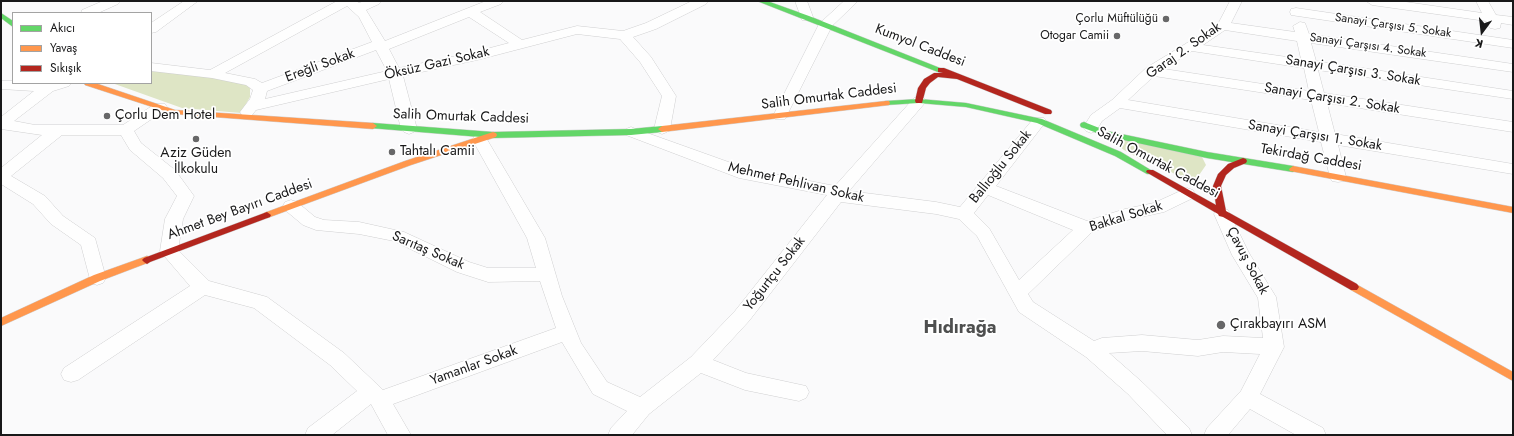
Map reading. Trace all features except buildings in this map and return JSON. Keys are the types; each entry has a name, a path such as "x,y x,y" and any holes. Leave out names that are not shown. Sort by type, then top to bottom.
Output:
{"main road":[{"name":"Kumyol Caddesi","path":"760,1 826,24 1056,115"},
{"path":"1,15 12,24"},
{"path":"919,101 922,88 927,81 937,75 949,75 971,81"},
{"name":"Salih Omurtak Caddesi","path":"91,84 174,112 247,112 486,137 631,132 878,104 919,101 966,105 1039,121 1118,154 1193,191 1222,214 1513,377"},
{"name":"Tekirdağ Caddesi","path":"1077,123 1105,133 1208,159 1243,160 1513,210"},
{"name":"Ahmet Bey Bayırı Caddesi","path":"1,322 97,278 408,163 486,137"},
{"path":"1222,214 1218,186 1222,174 1231,166 1243,160"}],"street":[{"path":"89,12 114,1"},
{"path":"152,28 192,1"},
{"path":"212,74 351,4 375,1"},
{"name":"Ereğli Sokak","path":"261,88 471,12 497,1"},
{"path":"662,129 669,96 646,60 624,35 651,26 702,1"},
{"path":"801,1 807,17"},
{"path":"780,116 826,24 852,1"},
{"name":"Garaj 2. Sokak","path":"1092,128 1096,118 1117,103 1151,71 1192,47 1223,26 1236,1"},
{"path":"1372,1 1513,21"},
{"path":"1482,1 1491,18 1509,44 1513,56"},
{"path":"351,4 364,15 395,73 409,129"},
{"path":"1294,6 1330,139 1338,177"},
{"name":"Sanayi Çarşısı 5. Sokak","path":"1294,6 1509,44"},
{"path":"471,12 520,44"},
{"name":"Sanayi Çarşısı 4. Sokak","path":"1223,26 1302,36 1513,68"},
{"name":"Öksüz Gazi Sokak","path":"247,112 395,73 477,56 577,30 624,35"},
{"name":"Sanayi Çarşısı 3. Sokak","path":"1192,47 1513,95"},
{"path":"152,67 212,74 250,82 261,88 257,100 247,112"},
{"name":"Sanayi Çarşısı 2. Sokak","path":"1151,71 1513,127"},
{"path":"1,124 48,88 61,84"},
{"path":"3,85 48,88"},
{"path":"3,85 16,100 14,113"},
{"name":"Yoğurtçu Sokak","path":"619,435 642,408 698,363 742,316 839,192 919,101"},
{"name":"Sanayi Çarşısı 1. Sokak","path":"1117,103 1513,169"},
{"path":"1,124 35,130 126,130 160,107"},
{"name":"Ballıoğlu Sokak","path":"964,214 1039,121"},
{"path":"126,130 135,146 169,174 186,196 174,218 169,251 203,287 260,302 337,360 376,396 400,435"},
{"path":"57,131 1,176 39,200 57,220 89,242 97,278"},
{"name":"Mehmet Pehlivan Sokak","path":"631,132 745,174 839,192 847,198 936,208 964,214"},
{"path":"486,137 536,238 547,274 573,346 600,388 642,408"},
{"path":"985,188 1086,228"},
{"name":"Bakkal Sokak","path":"1017,293 1086,228 1125,215 1158,208 1193,191"},
{"name":"Sarıtaş Sokak","path":"290,206 309,221 322,226 359,228 398,236 463,266 488,274 514,276 547,274"},
{"path":"964,214 983,232 1026,307 1093,350 1135,388 1181,435"},
{"name":"Çavuş Sokak","path":"1222,214 1242,255 1267,296 1274,347"},
{"path":"71,374 203,287"},
{"name":"Yamanlar Sokak","path":"316,435 376,396 567,332"},
{"path":"1093,350 1102,346 1142,343 1179,348 1198,348 1223,344 1274,347 1248,397 1215,435"},
{"path":"698,363 745,381 799,392"},
{"path":"1248,397 1315,435"}],"green space":[{"path":"152,69 250,82 250,97 241,113 182,108 115,84 152,84"},
{"path":"1117,137 1202,157 1206,165 1193,184 1151,161 1147,163 1124,150 1111,140"}],"traffic: fast":[{"path":"760,1 807,17 941,70"},
{"path":"1,15 12,24"},
{"path":"886,103 919,101 966,105 1039,121 1118,154 1150,172"},
{"path":"1084,125 1105,133 1207,155 1293,169"},
{"path":"373,126 493,135 631,132 662,129"}],"traffic: slow":[{"path":"91,84 174,112 373,126"},
{"path":"662,129 886,103"},
{"path":"267,215 408,163 493,135"},
{"path":"1293,169 1513,210"},
{"path":"1,322 97,278 147,260"},
{"path":"1354,287 1513,377"}],"traffic: jam":[{"path":"941,70 1048,112"},
{"path":"919,101 922,88 927,81 937,75 956,77"},
{"path":"1222,214 1217,186 1222,174 1231,166 1243,161"},
{"path":"1150,172 1354,287"},
{"path":"147,260 267,215"}],"place":[{"name":"Çorlu Müftülüğü","path":"1166,19"},
{"name":"Otogar Camii","path":"1117,36"},
{"name":"Çorlu Dem Hotel","path":"107,116"},
{"name":"Aziz Güden İlkokulu","path":"196,139"},
{"name":"Tahtalı Camii","path":"392,152"},
{"name":"Çırakbayırı ASM","path":"1221,325"}],"district":[{"name":"Hıdırağa","path":"960,329"}]}
